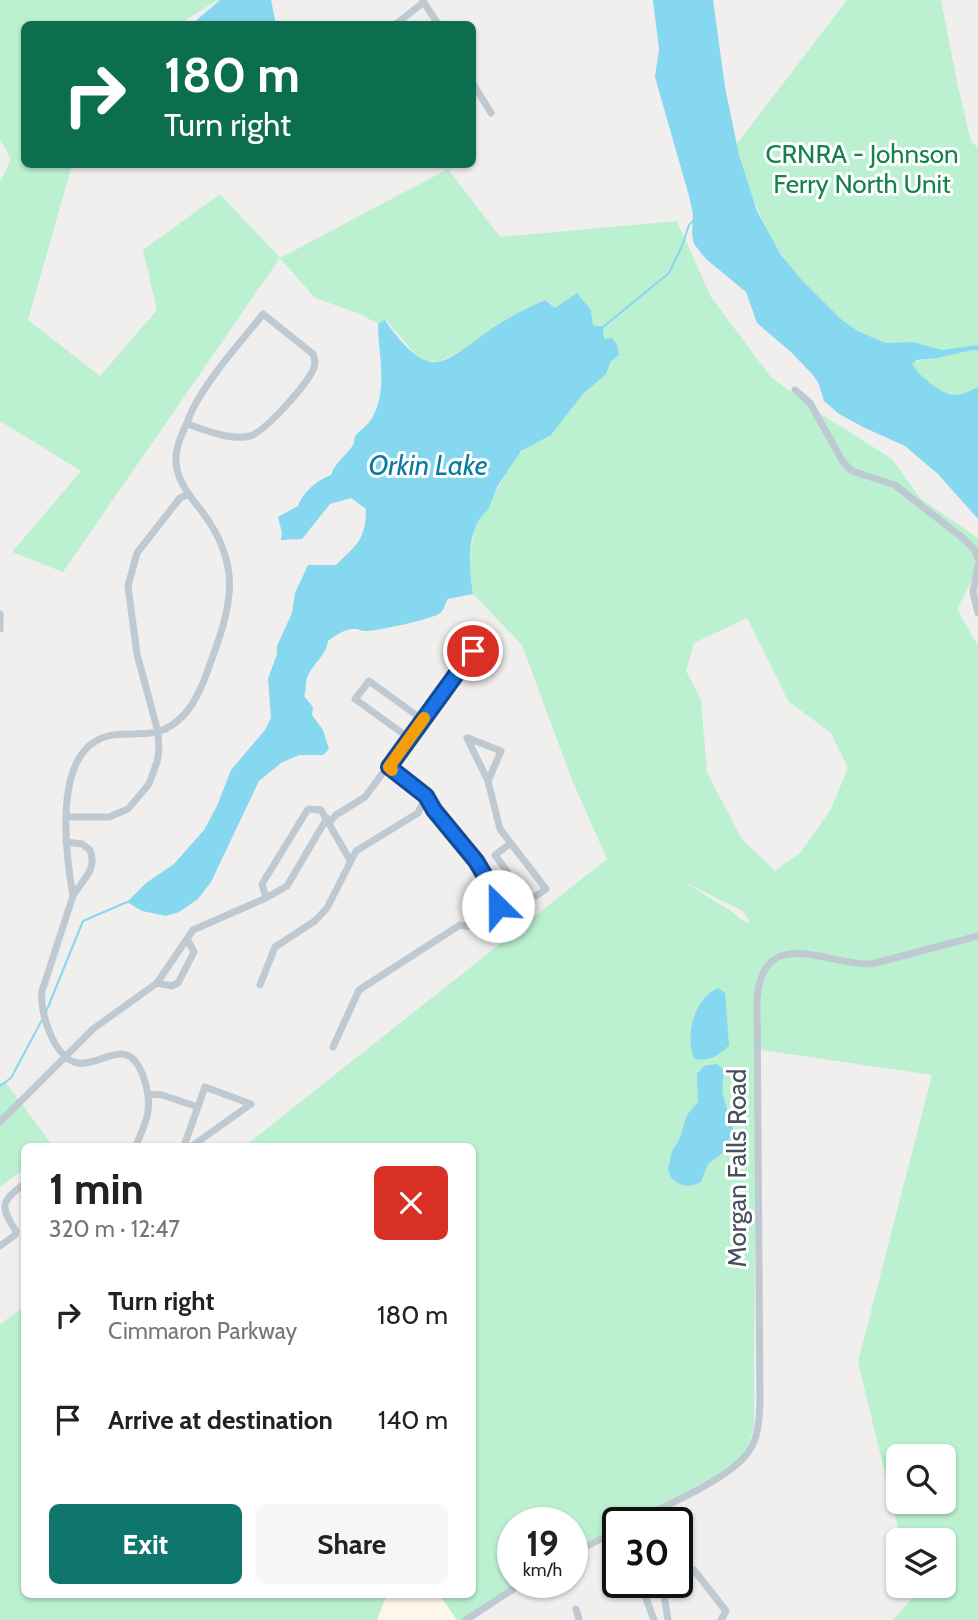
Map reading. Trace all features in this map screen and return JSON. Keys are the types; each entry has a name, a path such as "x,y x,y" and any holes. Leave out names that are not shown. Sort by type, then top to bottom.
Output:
{"street":[{"path":"400,21 424,1 436,21"},
{"path":"476,89 491,113"},
{"path":"73,895 66,842 67,817 78,760 87,748 109,735 158,732 182,718 198,696 230,592 227,557 223,546 180,480 176,460 178,442 203,391 263,314 313,354 315,365 309,375 278,415 257,433 239,437 187,424"},
{"path":"795,390 810,403 843,462 852,471 895,485 964,538 974,549 978,559"},
{"path":"67,817 109,817 128,809 149,783 159,750 158,732 137,654 128,586 137,553 143,543 180,498 189,494"},
{"path":"978,566 974,592 978,613"},
{"path":"0,614 0,629"},
{"path":"0,1122 64,1055 93,1029 157,983 193,930 287,886 328,820 365,797 473,651 483,654 490,665"},
{"path":"410,738 355,699 369,681 423,720"},
{"path":"488,782 501,751 467,738 488,782 500,829 546,889 529,901 498,906"},
{"path":"389,767 426,796 434,810 476,861 491,886 498,906"},
{"path":"260,985 275,947 316,920 327,908 356,851 418,813 426,796"},
{"path":"266,898 262,884 308,809 321,810 351,860"},
{"path":"66,842 82,844 90,850 93,865 89,876 73,895 42,991 41,1009 56,1046 64,1055 78,1063 122,1053 129,1055 139,1065 148,1094 148,1111 137,1143"},
{"path":"511,843 495,855 529,901"},
{"path":"333,1048 359,990 412,953 460,925 472,928 483,924 498,906"},
{"name":"Morgan Falls Road","path":"661,1507 733,1468 748,1453 757,1433 760,1403 757,998 764,969 781,956 804,953 820,954 862,965 872,964 978,936"},
{"path":"157,983 173,986 178,983 194,951 187,939"},
{"path":"185,1143 205,1087 251,1104 196,1143"},
{"path":"148,1094 162,1095 198,1107"},
{"path":"2,1242 15,1235 16,1231 4,1215 3,1207 8,1196 21,1186"},
{"path":"694,1570 726,1611 721,1620"},
{"path":"466,1620 500,1598"},
{"path":"647,1598 654,1620"},
{"path":"649,1604 665,1598 668,1620"},
{"path":"576,1609 579,1620"}],"shaded area":[{"path":"385,1598 442,1598 457,1620 377,1620"}],"green space":[{"path":"0,0 218,0 184,21 21,21 21,168 71,168 28,320 100,376 157,310 143,250 220,194 280,258 63,572 12,552 81,471 0,421 0,182 11,159 0,139"},
{"name":"CRNRA - Johnson Ferry North Unit","path":"847,0 941,0 971,141 978,148 978,345 942,350 913,342 890,344 858,331 842,320 793,271 770,238 747,184 736,145"},
{"path":"448,169 500,237 677,221 711,297 770,376 815,410 892,459 921,499 978,538 978,568 957,609 978,646 978,1620 893,1620 912,1598 956,1598 956,1528 898,1528 895,1514 956,1514 956,1444 886,1444 886,1478 858,1362 932,1075 756,1049 754,1428 742,1463 660,1507 602,1507 602,1538 588,1546 588,1507 497,1507 497,1598 505,1598 471,1620 457,1620 442,1598 476,1598 476,1143 249,1143 607,859 572,780 522,645 473,594 469,565 474,529 515,458 550,430 582,395 604,376 609,357 602,335 593,325 591,311 585,305 555,308 545,300 514,315 472,345 439,362 428,361 415,354 386,320 378,324 358,313 315,298 280,258","holes":["747,618 788,701 831,733 848,768 831,809 801,852 775,871 742,839 707,773 701,699 686,671 694,643","684,882 743,911 750,923"]},
{"path":"978,351 978,387 961,394 950,394 938,388 912,365 913,362"},
{"path":"0,1083 6,1083 51,1143 21,1143 21,1171 0,1187"},
{"path":"21,1309 21,1598 385,1598 377,1620 0,1620 0,1324"}],"water":[{"path":"220,0 271,0 275,21 196,21"},
{"path":"653,0 713,0 725,87 739,155 757,211 781,255 800,278 842,320 858,331 886,343 913,342 942,350 978,345 978,351 917,360 912,364 931,384 944,392 955,395 978,387 978,519 938,474 905,446 839,414 824,401 818,382 812,374 757,323 746,292 706,259 694,244 693,214 689,196 655,77 659,49"},
{"name":"Orkin Lake","path":"577,293 591,310 593,325 603,327 604,339 612,338 619,355 611,361 606,374 582,395 551,435 521,451 497,487 488,510 475,527 472,538 470,573 473,594 448,599 441,612 435,616 370,631 350,629 328,641 325,651 307,678 304,696 313,707 312,715 323,730 329,749 323,755 299,755 281,763 259,781 211,882 198,899 179,912 166,916 142,911 127,902 146,883 174,864 204,830 231,770 265,730 271,718 268,679 277,654 277,646 292,613 295,593 308,565 336,565 362,535 366,509 351,498 330,504 302,539 281,540 278,517 298,506 311,487 331,475 353,445 356,435 371,420 380,397 381,385 378,324 385,320 415,354 430,362 438,362 456,354 498,324 529,307 545,300 555,308"},
{"path":"718,988 725,993 729,1045 714,1057 695,1059 690,1040 693,1019 703,1000"},
{"path":"717,1064 724,1070 722,1092 733,1129 731,1147 708,1164 701,1182 682,1185 671,1178 668,1169 672,1151 679,1140 687,1115 698,1102 697,1074 704,1066"}],"waterway":[{"path":"603,327 669,273 689,225 695,219"},
{"path":"46,1012 83,921 127,902"},
{"path":"0,1086 11,1078 42,1020"}],"slow traffic":[{"path":"392,770 389,767 424,718"}],"route":[{"path":"473,651 389,767 426,796 434,810 476,861 491,886 498,906"}]}
